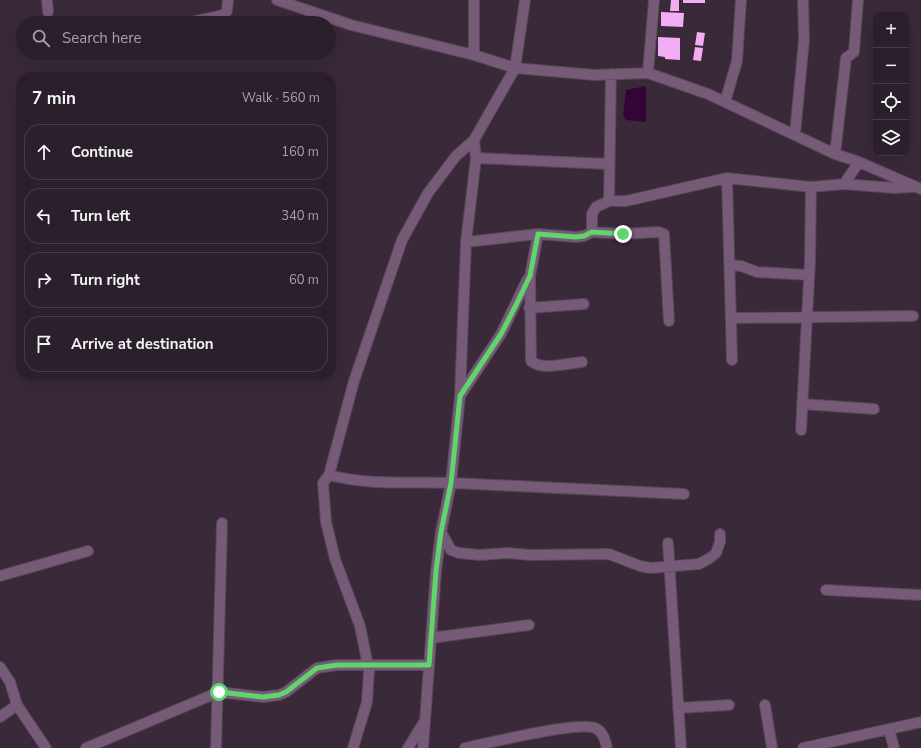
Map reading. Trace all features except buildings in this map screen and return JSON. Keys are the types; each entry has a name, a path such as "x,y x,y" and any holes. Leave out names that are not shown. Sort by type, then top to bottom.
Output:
{"street":[{"path":"47,0 48,12"},
{"path":"218,16 223,15 227,11 228,0"},
{"path":"278,0 325,16"},
{"path":"474,0 474,55"},
{"path":"353,748 367,702 368,666 360,626 335,559 326,522 323,483 329,475 354,381 402,240 428,193 456,156 474,140 515,68 525,0"},
{"path":"648,73 654,0"},
{"path":"725,102 737,61 741,0"},
{"path":"794,134 804,40 803,0"},
{"path":"835,154 846,58 854,52 856,44 858,0"},
{"path":"336,20 351,25 474,55 515,68 595,75 648,73 725,102 835,154 859,162 920,187"},
{"path":"609,201 608,164 611,74"},
{"path":"423,748 436,571 441,532 451,483 460,396 466,242 476,158 474,140"},
{"path":"476,158 608,164"},
{"path":"844,184 859,162"},
{"path":"592,232 591,222 594,210 596,207 609,201 626,200 727,178 811,187 844,184 894,188 920,187"},
{"path":"727,178 732,360"},
{"path":"801,430 809,275 811,187"},
{"path":"466,242 538,234 576,237 584,236 592,232 623,234 658,232 664,234 669,321"},
{"path":"538,234 530,276 529,308 531,361 535,364 542,365 582,362"},
{"path":"730,265 741,266 757,272 809,275"},
{"path":"460,396 501,334 530,276"},
{"path":"529,308 584,304"},
{"path":"731,318 913,316"},
{"path":"802,404 874,409"},
{"path":"329,475 354,481 375,483 451,483 684,494"},
{"path":"216,748 219,692 222,523"},
{"path":"441,532 451,550 459,553 480,555 506,553 530,555 609,554 640,566 651,568 699,564 716,553 720,542 720,534"},
{"path":"668,543 681,748"},
{"path":"0,576 88,551"},
{"path":"826,590 921,595"},
{"path":"431,638 529,625"},
{"path":"91,747 219,692 272,697 286,692 317,668 337,665 429,665"},
{"path":"0,666 10,682 17,698 17,705 46,748"},
{"path":"0,717 17,705"},
{"path":"678,708 729,705"},
{"path":"766,705 772,748"},
{"path":"408,748 426,718"},
{"path":"803,748 829,745 889,729 920,725"},
{"path":"465,748 568,727 586,726 595,727 600,731 607,748"},
{"path":"889,729 894,748"}],"shaded area":[{"path":"646,86 646,122 626,120 623,116 626,90"}],"route":[{"path":"219,692 272,697 286,692 302,678 317,668 337,665 429,665 436,571 441,532 451,483 460,396 501,334 530,276 538,234 576,237 584,236 592,232 623,234"}]}
